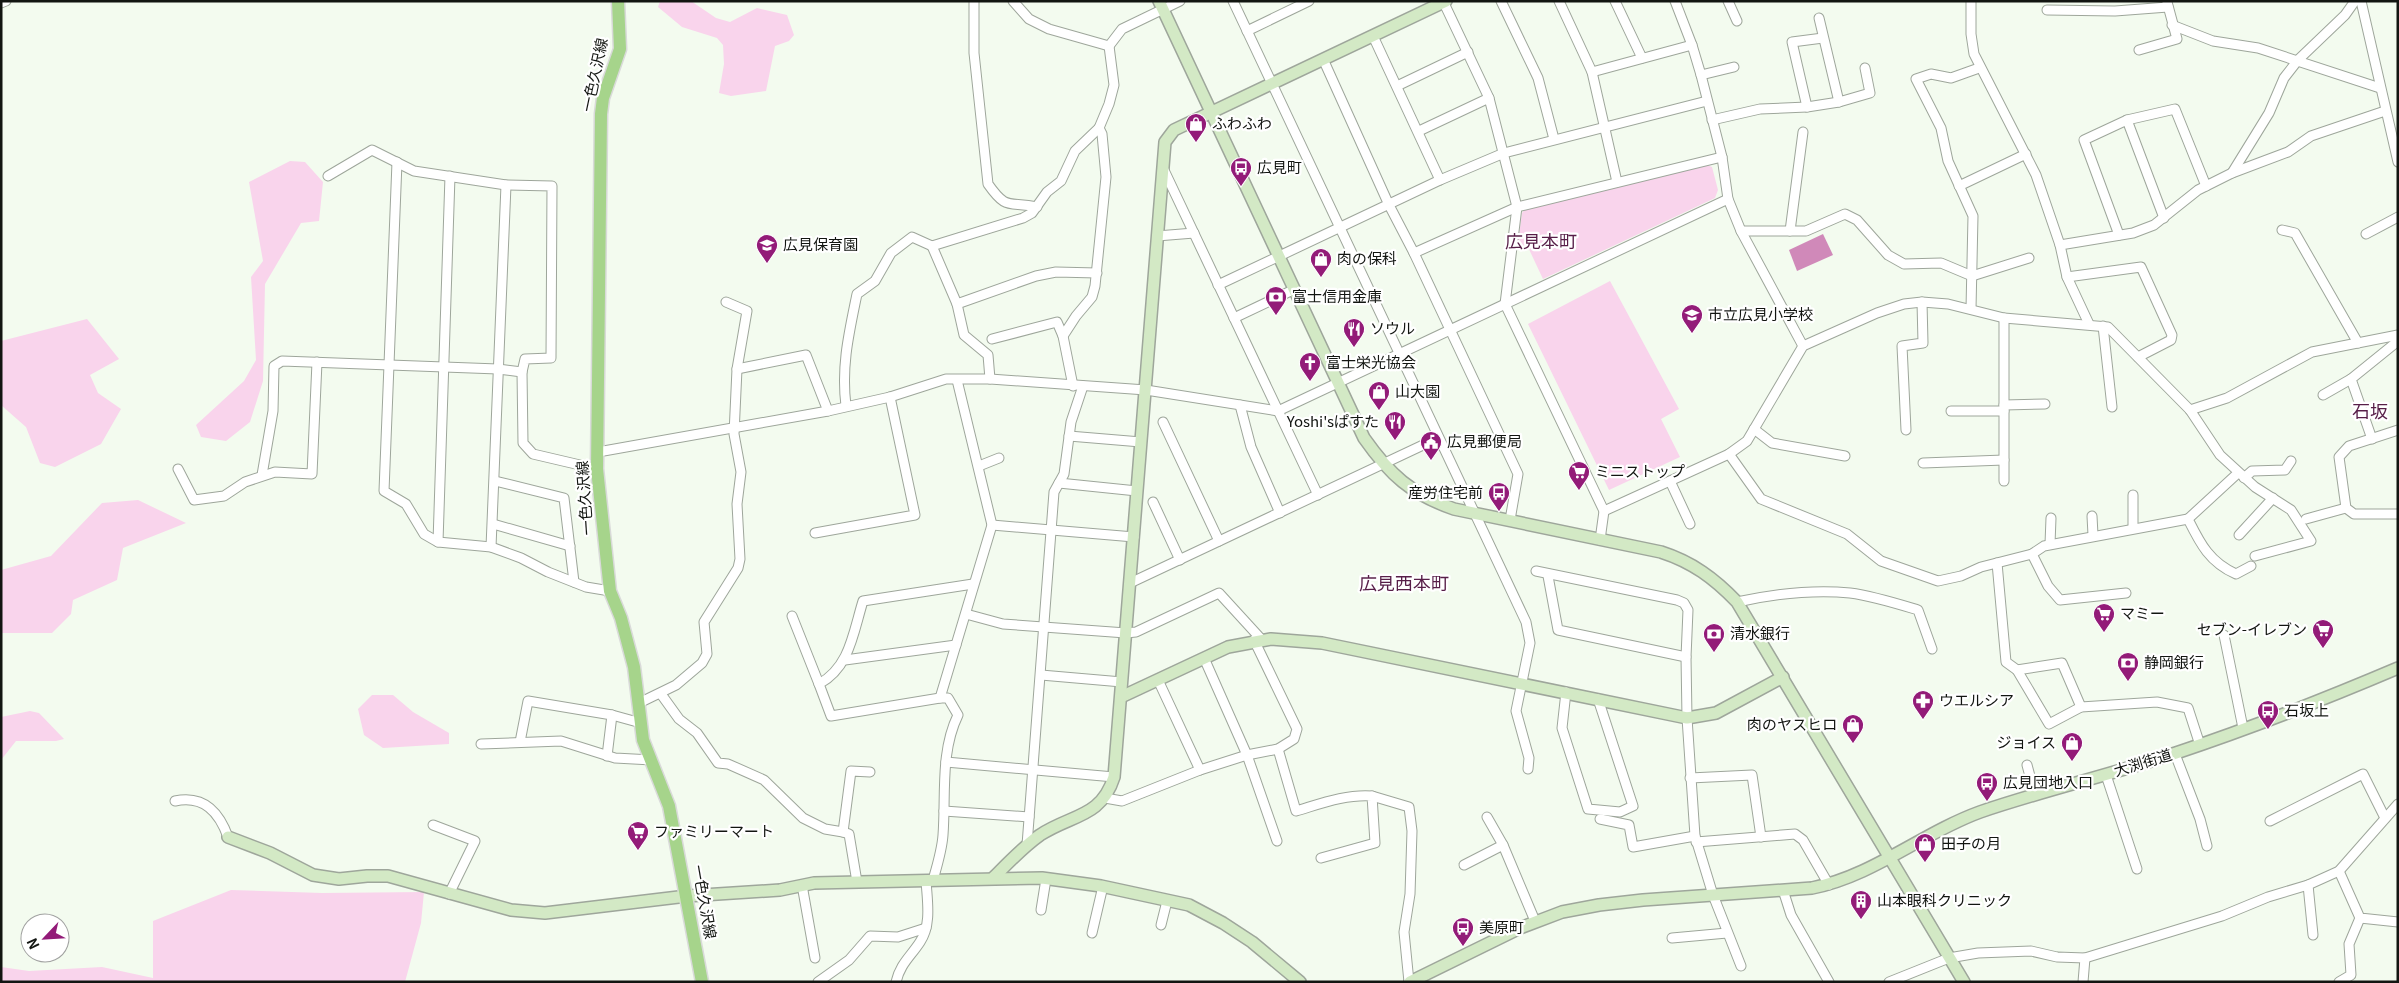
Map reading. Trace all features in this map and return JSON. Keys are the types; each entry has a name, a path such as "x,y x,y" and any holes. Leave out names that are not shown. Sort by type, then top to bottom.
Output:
{"main road":[{"name":"一色久沢線","path":"618,1 620,49 603,98 601,114 597,365 598,469 610,591 621,618 634,667 643,740 667,794 702,982"}],"street":[{"path":"1,4 6,1"},
{"path":"974,1 974,53 988,184 999,200 1006,204 1018,203 1037,207"},
{"path":"1013,1 1029,18 1049,28 1109,46"},
{"path":"846,406 843,381 845,353 857,294 875,280 891,253 912,238 932,246 1023,218 1037,207 1047,192 1061,181 1076,151 1099,128 1109,104 1114,84 1109,46 1122,29 1161,5 1180,1"},
{"path":"1233,1 1472,512 1526,622 1530,643 1516,711 1529,758 1528,769"},
{"path":"1247,31 1309,1"},
{"path":"1501,1 1538,78 1554,139"},
{"path":"1559,1 1592,72 1617,182"},
{"path":"1615,1 1642,58"},
{"path":"1728,1 1737,21"},
{"path":"1972,1 1971,34 1974,54 2036,175 2060,245 2067,277 2089,324"},
{"path":"2232,173 2269,113 2284,78 2298,60 2345,15 2355,1"},
{"path":"2361,1 2398,162"},
{"path":"994,877 1027,845 1042,834 1087,812 1105,798 1114,777 1146,390 1162,167 1165,142 1174,130 1444,2 1489,98 1517,207 1505,304 1604,511 1600,540"},
{"path":"1680,4 1722,157 1728,199 1741,230 1803,346"},
{"path":"2047,10 2115,11 2168,4 2176,39 2139,50"},
{"path":"1161,5 1364,438 1383,465 1413,490 1434,502 1472,512 1661,552 1683,559 1718,582 1737,602 1783,677 1888,858 1964,982"},
{"path":"1819,18 1839,102"},
{"path":"2172,25 2213,41 2258,48 2380,88"},
{"path":"1373,36 1419,131 1440,180"},
{"path":"1807,107 1792,42 1823,38"},
{"path":"1592,72 1692,45"},
{"path":"1397,86 1468,52"},
{"path":"1323,60 1389,205 1451,330 1518,474 1510,520"},
{"path":"1701,75 1734,66"},
{"path":"1712,120 1760,109 1807,107 1839,102 1870,93 1865,68"},
{"path":"1971,309 1973,216 1948,161 1941,128 1916,79 1930,74 1951,78 1980,68"},
{"path":"1419,131 1489,98"},
{"path":"1218,285 1440,180 1504,153 1707,101"},
{"path":"2119,235 2084,140 2127,120 2175,109 2206,186"},
{"path":"2060,245 2133,233 2164,218 2198,190 2232,173 2288,152 2311,136 2385,110"},
{"path":"2127,120 2164,218"},
{"path":"1064,336 1076,316 1092,297 1097,273 1106,177 1102,134 1099,128"},
{"path":"1790,231 1803,132"},
{"path":"328,176 372,150 414,171 506,185 552,186 551,358 525,359 522,372 523,443 533,454 598,469"},
{"path":"1959,186 2026,154"},
{"path":"1414,253 1517,207 1722,157"},
{"path":"397,162 384,491 406,504 424,534 438,542 491,547 521,558 548,572 586,587 610,591"},
{"path":"1162,167 1318,495"},
{"path":"438,542 450,176"},
{"path":"491,547 506,185"},
{"path":"598,452 828,411 890,397 946,379 1146,390 1278,412 1728,199"},
{"path":"1741,230 1806,230 1845,214 1857,220 1888,255 1904,264 1941,263 1972,276 2029,258"},
{"path":"2366,234 2398,217"},
{"path":"2282,230 2295,233 2358,343"},
{"path":"1158,236 1194,233"},
{"path":"932,246 957,304 964,334 988,355 990,380"},
{"path":"2067,277 2141,267 2172,335 2171,340 2138,357"},
{"path":"957,304 1036,276 1056,272 1097,273"},
{"path":"1234,318 1294,289"},
{"path":"639,703 661,694 676,685 702,663 707,654 704,622 738,568 740,559 737,504 742,472 734,429 737,369 748,311 726,302"},
{"path":"1604,511 1729,454 1747,441 1803,346 1877,313 1904,304 1922,302 1971,309 2004,318 2108,327 2190,410 2220,455 2241,475 2291,510 2311,541 2255,556"},
{"path":"1906,430 1902,346 1924,343 1922,302"},
{"path":"2004,318 2004,481"},
{"path":"992,339 1057,322 1064,336 1072,386"},
{"path":"2103,326 2112,407"},
{"path":"2190,410 2228,398 2312,352 2398,335"},
{"path":"2323,394 2351,379 2398,341"},
{"path":"737,369 806,355 828,411"},
{"path":"262,475 273,411 274,366 282,361 444,366 522,372"},
{"path":"178,469 194,500 224,496 245,482 275,472 312,474 317,362"},
{"path":"2351,379 2372,439"},
{"path":"940,698 992,525 957,380"},
{"path":"1027,845 1054,492 1064,474 1071,422 1083,386"},
{"path":"815,533 915,515 890,397"},
{"path":"1951,411 2046,404"},
{"path":"1240,405 1251,447 1280,513"},
{"path":"1163,422 1219,541"},
{"path":"1754,429 1772,442 1844,456"},
{"path":"2398,430 2349,446 2340,457 2346,508 2354,514 2398,514"},
{"path":"1069,436 1141,442"},
{"path":"1130,583 1438,438"},
{"path":"1729,454 1760,499 1848,534 1881,561 1938,581 1961,576 1981,567 2032,554 2050,544 2188,519 2241,475 2252,471 2285,470 2291,461"},
{"path":"979,466 999,458"},
{"path":"1923,463 2004,460"},
{"path":"495,480 564,498 574,582"},
{"path":"1670,481 1690,524"},
{"path":"1059,483 1137,491"},
{"path":"2133,528 2134,495"},
{"path":"2239,535 2273,498"},
{"path":"1153,502 1180,560"},
{"path":"2306,520 2346,508"},
{"path":"2092,516 2092,536"},
{"path":"2050,544 2051,518"},
{"path":"2188,519 2205,552 2227,570 2236,574 2251,566"},
{"path":"493,524 570,546"},
{"path":"992,525 1134,537"},
{"path":"2032,554 2048,586 2060,600 2126,593"},
{"path":"1997,563 2006,662 2017,670 2049,724 2081,707 2157,702 2188,708 2200,745"},
{"path":"1536,572 1548,576 1677,600 1684,603 1688,610 1686,657 1687,718 1695,839 1713,895 1741,966"},
{"path":"1548,576 1558,630 1686,657"},
{"path":"819,684 832,677 845,660 863,601 974,584"},
{"path":"1737,602 1774,594 1799,592 1848,593 1876,598 1918,610 1932,649"},
{"path":"966,614 1003,624 1126,633 1136,632 1219,593 1258,640 1297,729 1294,740 1278,749 1247,755 1200,770 1122,801 1105,798"},
{"path":"792,616 831,716 940,698 948,698 958,715 950,731 946,762 943,837 929,880 926,928 920,941 899,968 896,982"},
{"path":"2224,635 2243,728"},
{"path":"1121,697 1228,647 1258,640 1322,643 1687,718 1716,713 1783,677"},
{"path":"845,660 956,645"},
{"path":"1204,658 1247,755 1277,841"},
{"path":"2017,670 2062,663 2081,707"},
{"name":"大渕街道","path":"1409,982 1535,921 1562,912 1599,905 1829,885 1858,874 1981,812 2175,754 2322,700 2398,668"},
{"path":"1041,675 1122,682"},
{"path":"1158,680 1200,770"},
{"path":"1566,692 1562,728 1588,809 1620,812 1633,806 1598,699"},
{"path":"661,694 679,719 697,732 718,762 728,764 764,780 803,818 825,829 849,834 857,882"},
{"path":"520,742 528,701 612,715 641,723"},
{"path":"607,756 612,715"},
{"path":"481,744 561,741 615,758 652,760"},
{"path":"1278,749 1296,811 1336,799 1363,795 1408,807 1412,831 1411,885 1404,932 1409,982"},
{"path":"2175,754 2200,819 2207,846"},
{"path":"946,762 1114,777"},
{"path":"2027,765 2036,796"},
{"path":"842,832 851,771 870,772"},
{"path":"2270,821 2363,774 2385,818"},
{"path":"1690,778 1752,775 1761,837"},
{"path":"2106,775 2137,869"},
{"path":"1321,858 1375,843 1372,796"},
{"path":"175,801 191,799 203,802 219,817 228,838 270,853 313,875 339,879 388,876 511,910 544,913 687,896 759,892 814,882 994,877 1046,878 1102,886 1189,905 1223,923 1252,942 1300,982"},
{"path":"1889,982 1950,958 1978,952 2015,950 2085,958 2222,916 2268,897 2308,885 2339,871 2398,804"},
{"path":"944,811 1028,817"},
{"path":"1487,817 1503,844 1535,921"},
{"path":"1600,819 1628,825 1633,847 1695,839 1796,834 1803,840 1829,885"},
{"path":"434,825 475,841 449,894"},
{"path":"1464,865 1503,844"},
{"path":"2339,871 2360,918 2349,944 2351,975 2339,982"},
{"path":"1041,910 1046,878"},
{"path":"802,885 815,958"},
{"path":"2308,885 2313,935"},
{"path":"1092,933 1102,886"},
{"path":"1783,890 1791,915 1829,982"},
{"path":"1161,925 1167,900"},
{"path":"2360,918 2398,922"},
{"path":"818,982 849,960 870,936 898,937 926,928"},
{"path":"1672,938 1727,933"},
{"path":"2083,982 2085,958"}],"shaded area":[{"path":"660,1 691,1 716,18 730,22 757,8 787,15 794,35 789,41 775,46 766,91 731,96 719,93 724,64 723,45 717,38 682,27 658,7"},
{"path":"290,161 305,162 323,182 319,221 301,223 265,284 263,381 250,422 226,441 201,437 196,425 244,381 256,360 251,277 263,261 249,182"},
{"path":"1705,164 1712,167 1718,190 1715,198 1543,279 1527,245 1517,249 1522,213 1525,209"},
{"path":"1823,234 1833,255 1797,271 1789,250"},
{"path":"1610,281 1679,409 1661,419 1680,457 1609,490 1528,324"},
{"path":"87,319 119,359 90,375 98,393 121,409 101,444 55,467 40,463 26,427 1,405 1,341"},
{"path":"138,500 186,523 123,548 117,580 73,600 71,614 52,633 1,633 1,570 51,556 102,503"},
{"path":"372,695 393,695 413,712 449,733 449,744 383,748 364,735 358,709"},
{"path":"30,711 39,713 64,739 56,741 16,741 1,760 1,717"},
{"path":"231,890 322,893 424,892 421,923 405,982 1,982 1,967 29,971 102,967 153,978 153,921"}],"place":[{"name":"ふわふわ","path":"1196,143"},
{"name":"広見町","path":"1241,187"},
{"name":"広見保育園","path":"767,264"},
{"name":"肉の保科","path":"1321,278"},
{"name":"富士信用金庫","path":"1276,316"},
{"name":"市立広見小学校","path":"1692,334"},
{"name":"ソウル","path":"1354,348"},
{"name":"富士栄光協会","path":"1310,382"},
{"name":"山大園","path":"1379,411"},
{"name":"Yoshi'sぱすた","path":"1395,441"},
{"name":"広見郵便局","path":"1431,461"},
{"name":"ミニストップ","path":"1579,491"},
{"name":"産労住宅前","path":"1499,512"},
{"name":"マミー","path":"2104,633"},
{"name":"セブン-イレブン","path":"2323,649"},
{"name":"清水銀行","path":"1714,653"},
{"name":"静岡銀行","path":"2128,682"},
{"name":"ウエルシア","path":"1923,720"},
{"name":"石坂上","path":"2268,730"},
{"name":"肉のヤスヒロ","path":"1853,744"},
{"name":"ジョイス","path":"2072,762"},
{"name":"広見団地入口","path":"1987,802"},
{"name":"ファミリーマート","path":"638,851"},
{"name":"田子の月","path":"1925,863"},
{"name":"山本眼科クリニック","path":"1861,920"},
{"name":"美原町","path":"1463,947"}],"district":[{"name":"広見本町","path":"1541,242"},
{"name":"石坂","path":"2370,412"},
{"name":"広見西本町","path":"1404,584"}]}
